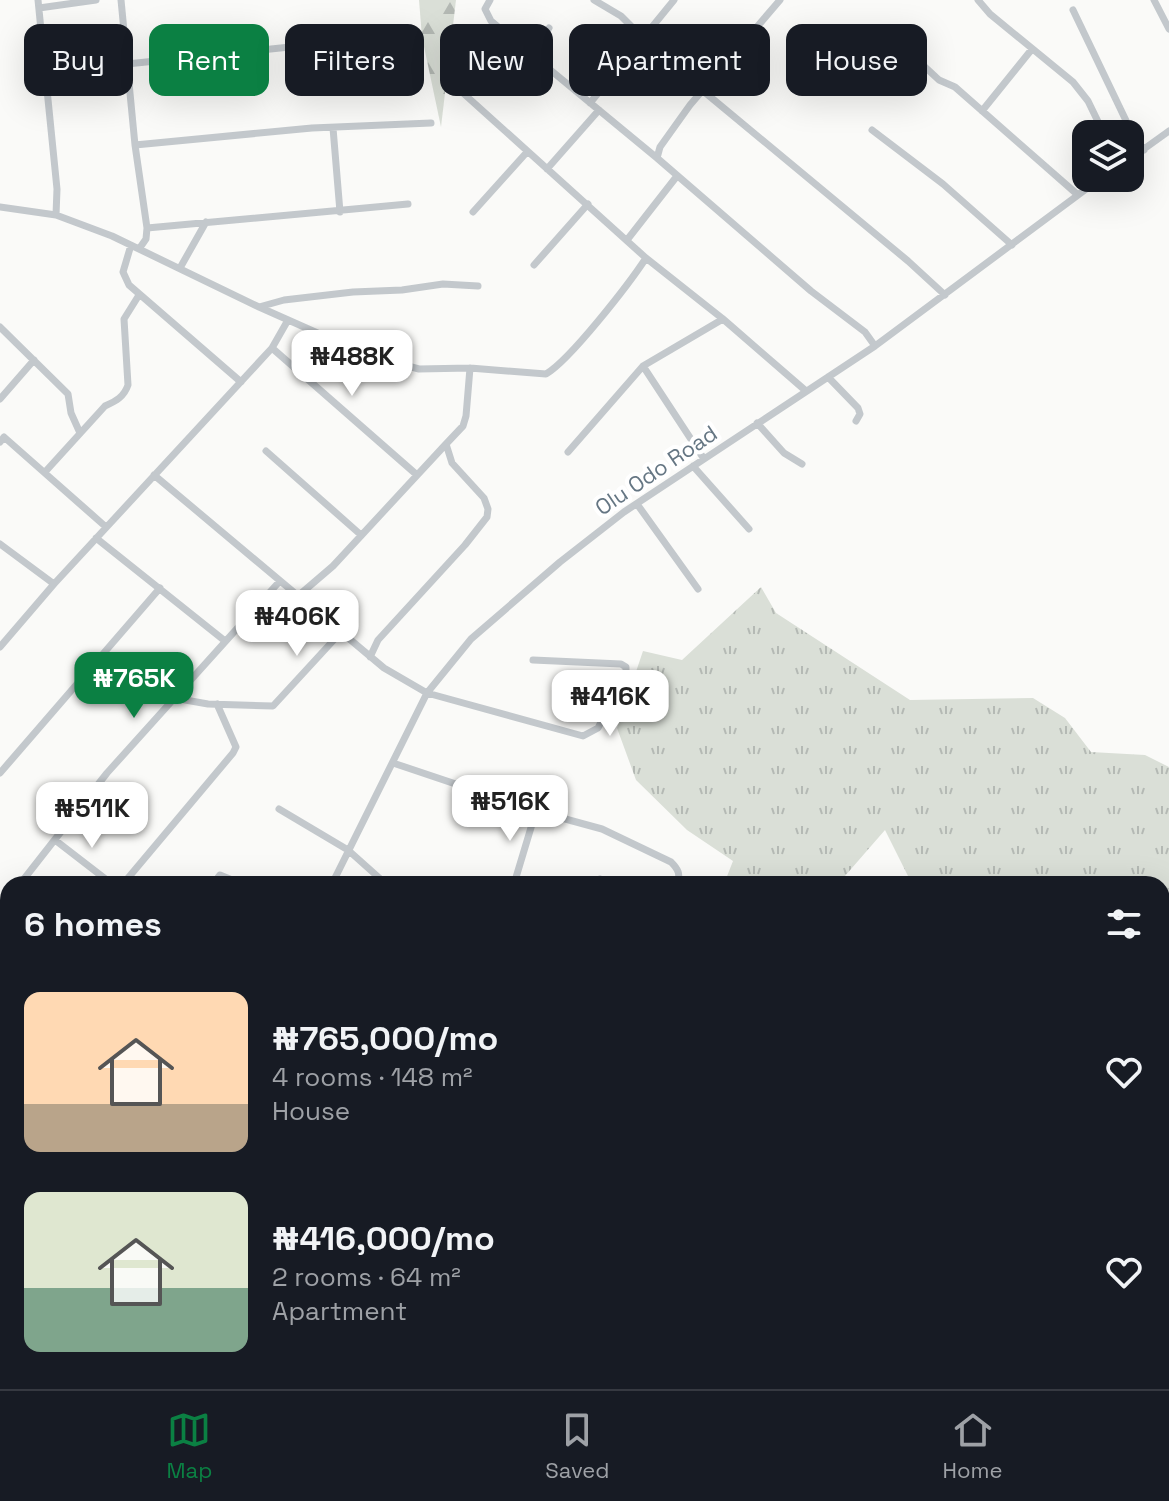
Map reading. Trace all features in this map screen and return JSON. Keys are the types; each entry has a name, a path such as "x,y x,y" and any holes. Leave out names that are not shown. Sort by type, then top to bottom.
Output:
{"street":[{"path":"56,215 57,189 38,4 96,0"},
{"path":"121,0 123,24"},
{"path":"490,0 485,9 487,16 496,24"},
{"path":"594,0 629,24"},
{"path":"653,24 674,0"},
{"path":"759,24 780,0"},
{"path":"1154,0 1169,29"},
{"path":"983,2 990,14 1073,82 1088,101 1097,120"},
{"path":"1073,10 1126,120"},
{"path":"133,63 285,48"},
{"path":"982,111 1032,49"},
{"path":"927,69 939,80 955,87 1078,195"},
{"path":"553,73 811,291 865,332 875,346"},
{"path":"130,96 147,228 146,239 135,247 123,272 126,281 241,382"},
{"path":"466,96 646,258 806,391"},
{"path":"590,103 596,96"},
{"path":"657,158 660,147 698,96"},
{"path":"709,96 884,240 945,295"},
{"path":"547,169 599,110"},
{"path":"135,145 431,123"},
{"path":"333,128 340,212"},
{"path":"872,130 943,184 1012,245"},
{"path":"1144,150 1169,131"},
{"path":"473,212 527,152"},
{"path":"627,240 677,176"},
{"name":"Olu Odo Road","path":"336,876 427,693 471,639 560,562 637,504 875,346 1082,192"},
{"path":"147,228 408,204"},
{"path":"534,265 588,204"},
{"path":"0,207 56,215 135,247 367,355 419,369 470,368 546,374 554,369 646,258"},
{"path":"180,268 206,222"},
{"path":"259,307 284,300 402,290 436,284 478,286"},
{"path":"45,472 105,406 125,393 128,385 124,319 139,295"},
{"path":"568,452 643,366 723,319"},
{"path":"0,647 54,584 272,348 288,320"},
{"path":"0,327 68,394 71,413 80,433"},
{"path":"272,348 417,475"},
{"path":"0,399 34,360"},
{"path":"643,366 704,459"},
{"path":"298,596 333,566 463,426 470,368"},
{"path":"828,377 858,408 860,414 856,421"},
{"path":"757,423 784,453 802,464"},
{"path":"1,438 45,472 106,527"},
{"path":"370,657 378,640 487,517 484,498 452,463 446,444"},
{"path":"266,451 361,535"},
{"path":"693,466 749,529"},
{"path":"154,475 370,657 427,693 583,736 598,728 626,673 626,667 621,664 533,660"},
{"path":"637,504 698,589"},
{"path":"96,538 225,641"},
{"path":"0,544 54,584"},
{"path":"26,876 107,773 279,582"},
{"path":"0,773 160,588"},
{"path":"174,698 217,704 273,706 342,631"},
{"path":"130,876 233,753 236,747 217,704"},
{"path":"393,763 536,811 602,829 671,862 680,876"},
{"path":"279,809 348,850 377,876"},
{"path":"516,876 536,811"},
{"path":"55,840 102,876"}],"green space":[{"path":"419,0 456,0 453,24 440,24 440,96 445,96 441,127 424,46 424,24 421,24"},
{"path":"761,587 776,613 910,700 1033,698 1065,718 1091,752 1145,755 1169,767 1169,876 908,876 885,830 845,876 727,876 733,861 687,830 636,780 617,728 643,651 682,660"}]}
